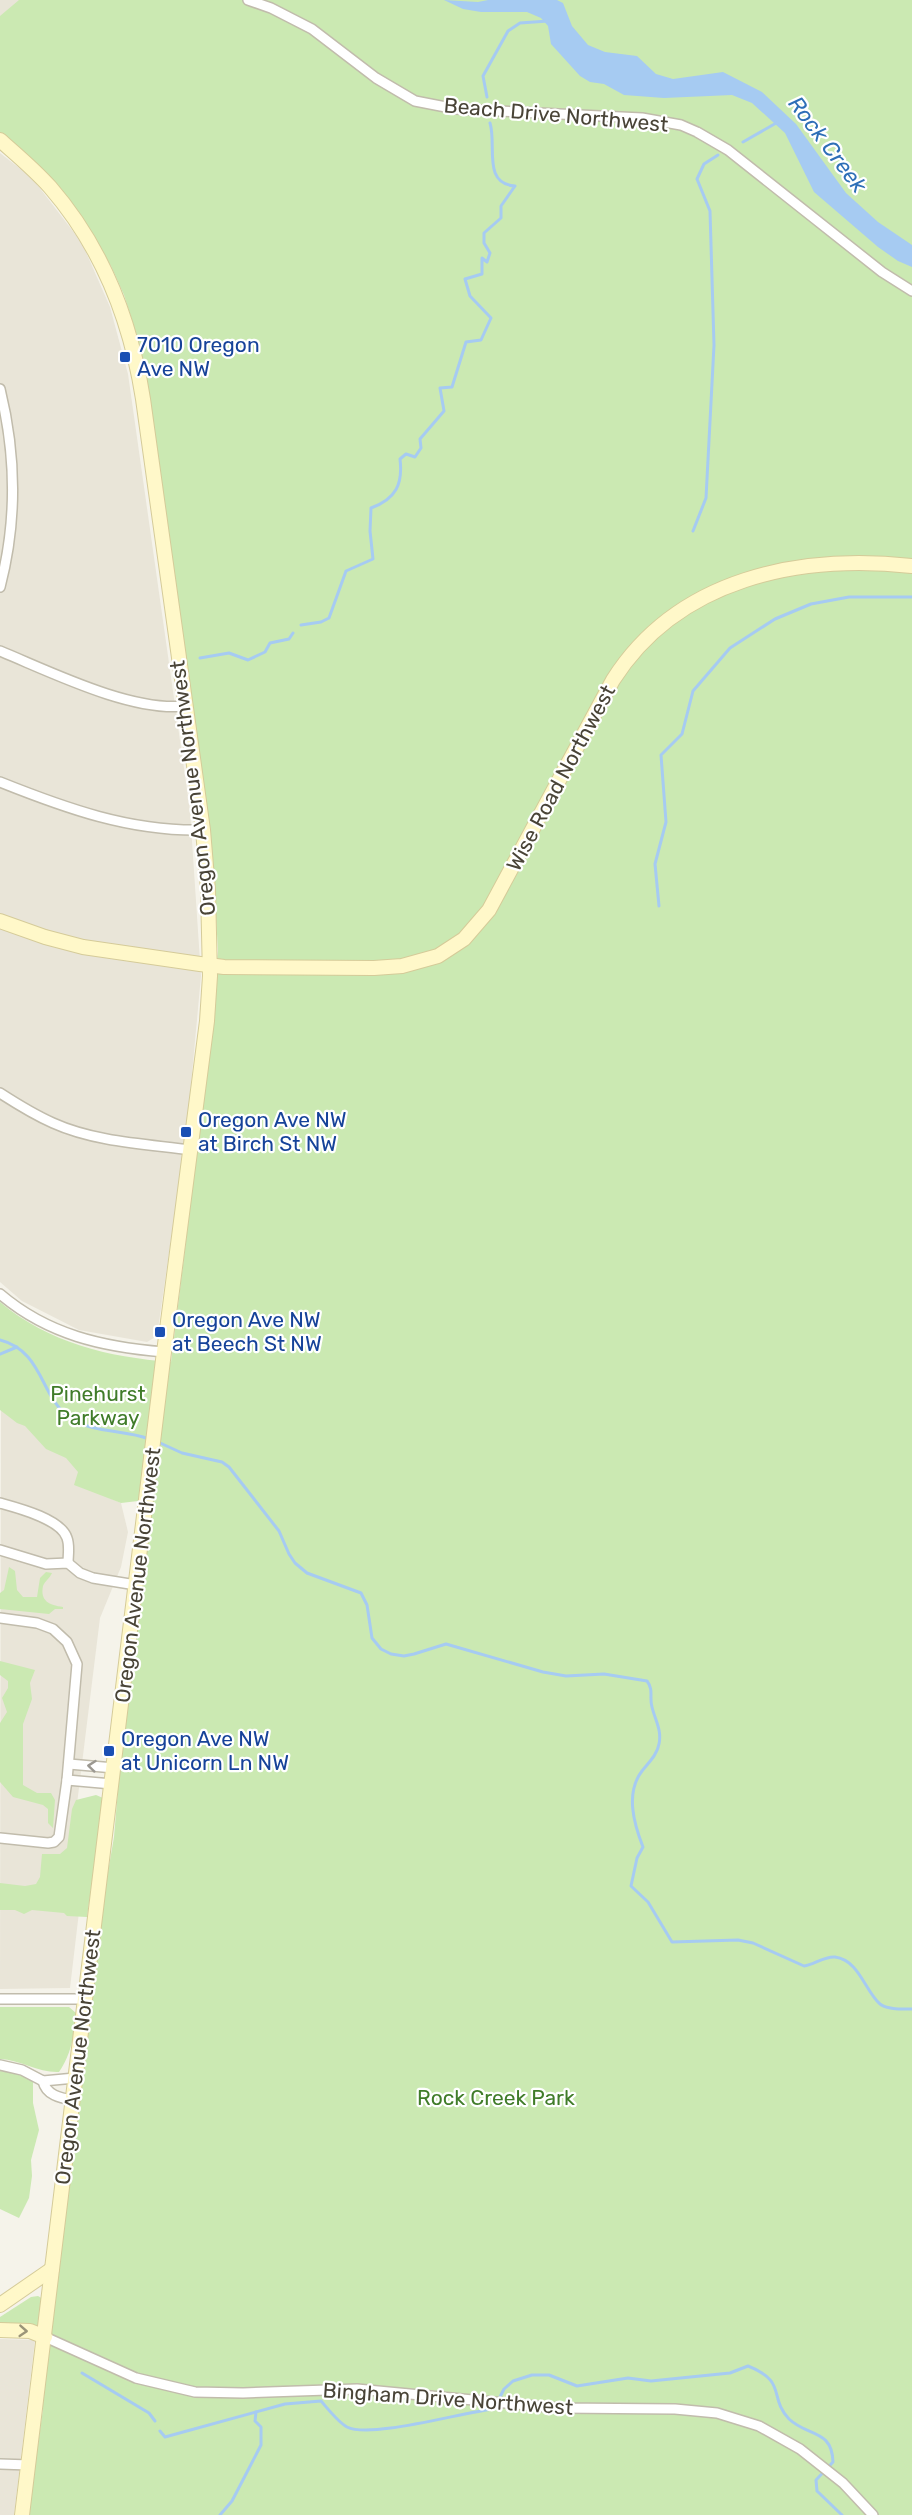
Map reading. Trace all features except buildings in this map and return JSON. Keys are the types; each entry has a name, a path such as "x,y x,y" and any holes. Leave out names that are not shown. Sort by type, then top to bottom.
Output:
{"street":[{"name":"Beach Drive Northwest","path":"248,0 271,8 312,29 376,78 415,101 456,109 642,118 681,125 697,132 728,150 882,272 912,291"},
{"name":"Oregon Avenue Northwest","path":"0,140 51,188 80,226 107,277 125,321 143,399 203,830 208,890 210,966 207,1021 84,1999 22,2515"},
{"path":"0,389 10,446 13,494 11,530 0,587"},
{"name":"Wise Road Northwest","path":"0,921 45,937 104,951 210,966 388,968 424,961 446,952 467,936 489,910 613,680 636,647 663,622 683,608 709,595 736,584 784,570 844,562 912,566"},
{"path":"0,651 113,695 162,706 185,706"},
{"path":"0,782 108,820 154,828 203,830"},
{"path":"0,1093 40,1117 67,1129 96,1136 191,1150"},
{"path":"0,1294 35,1320 80,1339 123,1348 164,1353"},
{"path":"0,1503 27,1511 60,1528 68,1541 68,1563"},
{"path":"0,1550 46,1564 68,1563 83,1575 136,1585"},
{"path":"0,1618 45,1625 60,1635 70,1646 77,1664 78,1675 60,1834 57,1840 48,1844 0,1838"},
{"path":"69,1764 114,1768"},
{"path":"67,1780 112,1785"},
{"path":"0,1998 84,1999"},
{"path":"0,2065 22,2070 43,2082 75,2078"},
{"path":"43,2082 44,2087 52,2094 73,2100"},
{"path":"0,2305 52,2269"},
{"name":"Bingham Drive Northwest","path":"0,2330 30,2331 136,2379 187,2391 243,2393 357,2389 558,2408 675,2409 717,2413 746,2421 775,2434 827,2470 873,2515"},
{"path":"0,2464 29,2465"}],"shaded area":[{"path":"0,0 28,0 0,28"},
{"path":"0,153 32,178 82,243 110,307 128,374 190,811 201,976 187,1128 157,1336 147,1342 79,1330 22,1301 0,1282"},
{"path":"1,1409 99,1467 100,1494 121,1503 128,1532 121,1567 100,1618 64,1909 79,1912 70,1988 0,1989"},
{"path":"0,2339 35,2340 14,2515 0,2515"}],"green space":[{"name":"Rock Creek Park","path":"19,0 912,0 912,2515 28,2515 43,2409 43,2392 99,1924 114,1837 121,1754 143,1568 138,1501 121,1503 74,1485 78,1472 66,1458 46,1449 25,1426 0,1410 0,1302 39,1328 80,1346 102,1352 171,1362 210,1047 218,951 213,864 200,757 151,405 139,342 124,295 111,266 87,226 0,134 0,16"},
{"path":"9,1567 15,1571 17,1590 23,1597 37,1597 40,1578 46,1572 52,1573 43,1586 44,1599 63,1609 55,1609 49,1614 0,1609 0,1593 4,1590"},
{"path":"0,1661 35,1670 30,1683 32,1699 23,1724 23,1785 37,1793 51,1793 55,1800 53,1828 48,1823 48,1809 43,1805 13,1797 0,1782 0,1723 7,1712 2,1698 8,1688 8,1681 0,1675"},
{"path":"96,1795 103,1798 103,1804 87,1917 32,1910 24,1914 15,1910 0,1910 0,1883 25,1886 36,1884 40,1877 42,1854 60,1854 67,1848 72,1809 76,1800"},
{"path":"0,2007 69,2007 76,2013 72,2044 59,2072 44,2071 0,2059"},
{"path":"0,2071 15,2073 33,2081 33,2103 39,2130 31,2160 32,2176 29,2198 19,2218 0,2209"},
{"path":"38,2296 43,2299 40,2326 0,2324 0,2317 31,2297"}],"water":[{"name":"Rock Creek","path":"444,0 478,2 557,0 563,3 572,26 588,45 605,52 637,56 656,74 673,79 723,72 762,92 796,124 846,193 878,222 912,245 912,267 898,261 878,247 814,192 785,133 752,103 732,95 664,98 624,95 604,84 590,82 580,76 551,44 548,26 541,18 527,12 481,12 463,9"}],"waterway":[{"path":"487,97 483,76 508,31 520,23 548,21"},
{"path":"743,142 778,122"},
{"path":"301,625 321,622 329,618 346,571 373,559 370,531 371,508 386,500 396,490 400,476 400,459 406,454 415,457 421,448 420,439 444,411 440,388 452,387 466,342 481,340 491,318 470,296 465,279 482,274 482,258 487,262 490,253 484,243 484,233 501,218 501,206 515,186 505,184 494,171 490,123"},
{"path":"693,531 706,498 714,345 710,211 697,179 704,164 718,155"},
{"path":"659,906 655,864 666,822 661,755 682,734 693,691 730,648 775,619 811,604 849,597 912,597"},
{"path":"200,658 229,653 248,660 265,652 270,643 289,639 293,633"},
{"path":"0,1340 25,1354 52,1398 69,1417 98,1429 149,1439"},
{"path":"0,1354 17,1347"},
{"path":"158,1442 182,1453 222,1462 229,1467 279,1531 295,1563 307,1573 361,1593 367,1605 372,1638 381,1649 391,1654 404,1656 446,1644 543,1672 566,1676 604,1674 647,1681 660,1739 656,1752 637,1780 632,1799 634,1819 643,1847 637,1858 631,1886 648,1902 672,1942 738,1940 753,1943 804,1966 827,1958 843,1959 856,1970 880,2004 891,2008 912,2009"},
{"path":"160,2431 165,2437 285,2404 321,2401 347,2427 376,2430 494,2409 504,2389 513,2381 532,2375 549,2375 577,2386 628,2378 651,2381 730,2373 748,2366 760,2372 773,2384 779,2404 789,2419 796,2425 818,2435 828,2444 832,2451 833,2462 816,2480 817,2491 842,2515"},
{"path":"82,2373 149,2413 155,2421"},
{"path":"220,2515 232,2501 261,2445 261,2427 255,2421 256,2412"}],"place":[{"name":"7010 Oregon Ave NW","path":"125,357"},
{"name":"Oregon Ave NW at Birch St NW","path":"186,1132"},
{"name":"Oregon Ave NW at Beech St NW","path":"160,1332"},
{"name":"Oregon Ave NW at Unicorn Ln NW","path":"109,1751"}],"park label":[{"name":"Pinehurst Parkway","path":"98,1406"}]}
